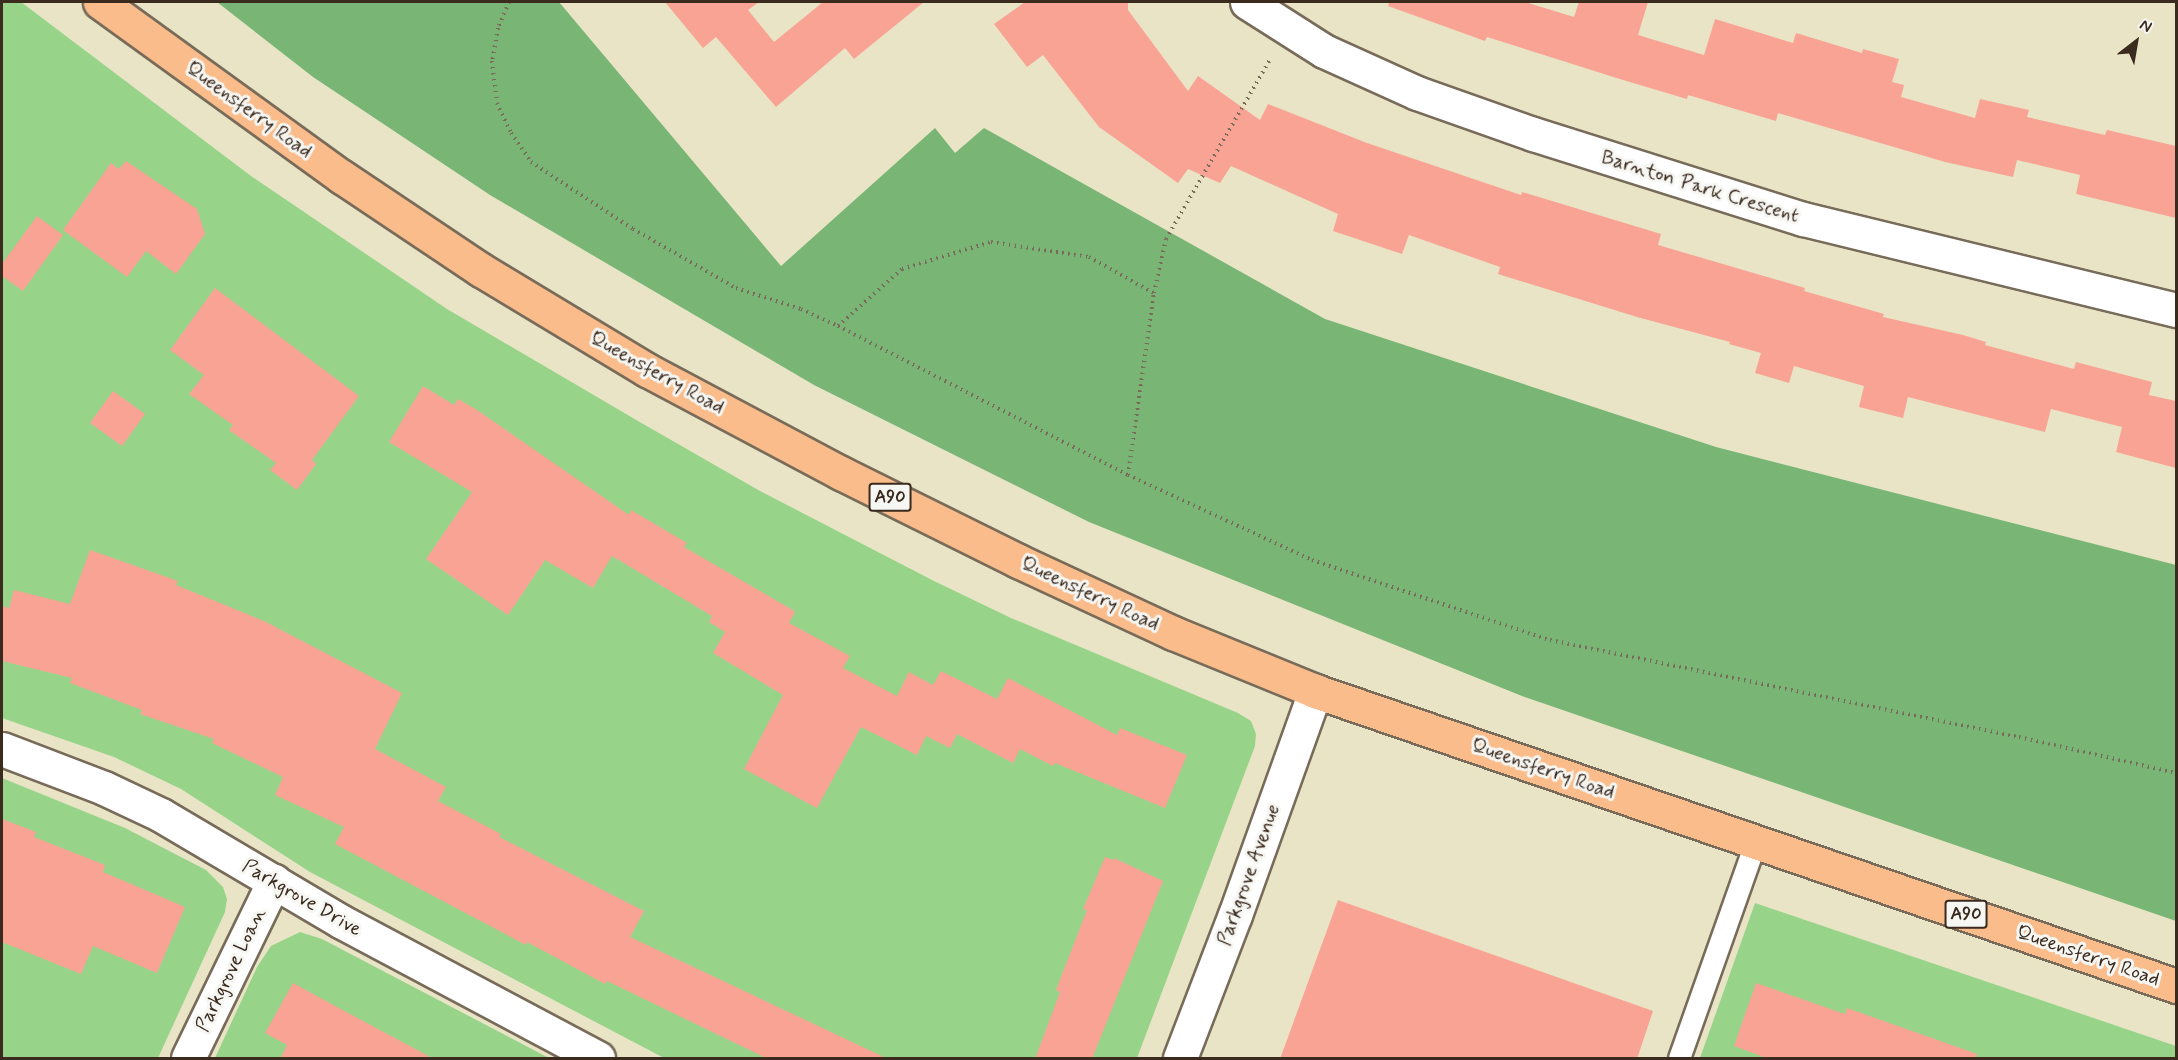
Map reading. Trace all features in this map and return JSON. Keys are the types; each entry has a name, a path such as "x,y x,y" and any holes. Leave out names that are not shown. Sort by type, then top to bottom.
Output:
{"main road":[{"name":"Queensferry Road","path":"100,2 342,177 481,270 647,369 841,473 1018,561 1173,633 1315,692 2176,986"}],"street":[{"name":"Barnton Park Crescent","path":"1247,2 1324,51 1417,93 1544,138 1803,219 2176,310"},
{"name":"Parkgrove Avenue","path":"1180,1059 1235,915 1315,692"},
{"name":"Parkgrove Drive","path":"2,749 104,788 161,815 342,922 598,1059"},
{"name":"Parkgrove Loan","path":"188,1059 274,881"}],"lane":[{"path":"1679,1059 1756,841"}],"path":[{"path":"509,2 498,28 492,62 497,103 510,133 531,162 633,229 736,288 801,309 838,326 1128,475 1312,560 1550,640 2019,737 2176,773"},
{"path":"1128,475 1154,293 1166,239 1288,29"},
{"path":"838,326 902,269 991,242 1089,257 1154,293"}],"green space":[{"path":"2,2 21,2 251,176 447,309 638,421 760,491 934,581 1011,618 1238,713 1251,721 1256,734 1255,746 1137,1058 664,1058 310,872 181,789 114,757 2,718"},
{"path":"217,2 559,2 781,266 935,128 955,153 984,128 1325,319 1716,447 2176,565 2176,921 1522,696 1089,522 814,385 490,195 313,77"},
{"path":"2,778 125,828 206,870 223,887 227,899 225,912 158,1058 2,1058"},
{"path":"1755,903 2176,1046 2176,1058 1700,1058"},
{"path":"300,932 322,939 549,1058 215,1058 257,967 271,946"}],"building":[{"path":"665,2 759,2 748,10 774,42 823,2 924,2 854,59 845,48 776,107 716,37 703,48"},
{"path":"1025,2 1128,2 1128,10 1188,91 1198,76 1260,120 1268,104 1367,143 1521,195 1522,192 1661,234 1658,245 1805,288 1804,291 1884,314 1883,317 1963,335 1986,342 1985,345 2074,369 2076,362 2152,382 2149,395 2176,401 2176,468 2116,452 2122,427 2051,409 2045,432 1908,397 1903,418 1859,407 1864,386 1794,366 1789,383 1755,373 1761,353 1498,274 1500,267 1409,235 1402,254 1333,231 1338,214 1231,166 1220,183 1188,169 1178,183 1099,127 1043,55 1027,67 994,24"},
{"path":"1389,2 1525,2 1574,17 1579,2 1648,2 1638,35 1704,55 1715,19 1793,43 1796,33 1862,53 1863,49 1899,59 1892,82 1904,85 1901,97 1975,118 1980,99 2029,110 2027,117 2105,135 2107,130 2176,146 2176,218 2076,194 2080,175 2017,160 2013,177 1945,162 1778,113 1776,121 1688,95 1687,99 1487,37 1485,41 1388,6"},
{"path":"126,161 197,209 205,234 176,274 146,251 127,277 63,230 111,163 119,169"},
{"path":"37,216 63,235 23,291 2,276 2,264"},
{"path":"215,288 359,396 312,460 316,464 297,490 270,470 276,463 229,430 233,425 189,394 204,375 170,350"},
{"path":"423,386 454,405 458,399 477,410 629,515 631,510 687,543 684,547 791,609 795,612 789,623 850,656 843,668 897,696 909,672 933,685 941,671 997,699 1008,678 1117,735 1120,728 1187,755 1165,808 1055,763 1053,766 1020,749 1013,763 957,734 950,748 926,736 917,755 861,727 817,808 744,769 783,695 713,653 725,632 709,622 712,616 612,556 593,588 545,560 508,615 426,559 472,492 389,442"},
{"path":"113,391 145,414 122,446 90,423"},
{"path":"90,550 178,581 176,585 264,621 402,693 375,749 446,787 438,801 501,834 499,837 644,911 630,937 888,1059 768,1059 607,981 605,984 527,942 526,945 335,844 344,827 275,795 283,777 212,743 214,739 140,714 142,710 70,683 72,678 2,661 2,606 9,608 14,590 70,604"},
{"path":"2,819 36,832 34,837 105,865 103,872 185,907 157,973 93,946 81,974 2,942"},
{"path":"1105,857 1113,860 1114,858 1163,881 1092,1059 1035,1059 1060,992 1056,990 1087,910 1083,909"},
{"path":"1338,900 1653,1011 1637,1059 1280,1059"},
{"path":"293,983 434,1059 280,1059 287,1045 265,1033"},
{"path":"1756,983 1845,1014 1847,1008 1977,1054 1976,1059 1769,1059 1734,1046"}]}
